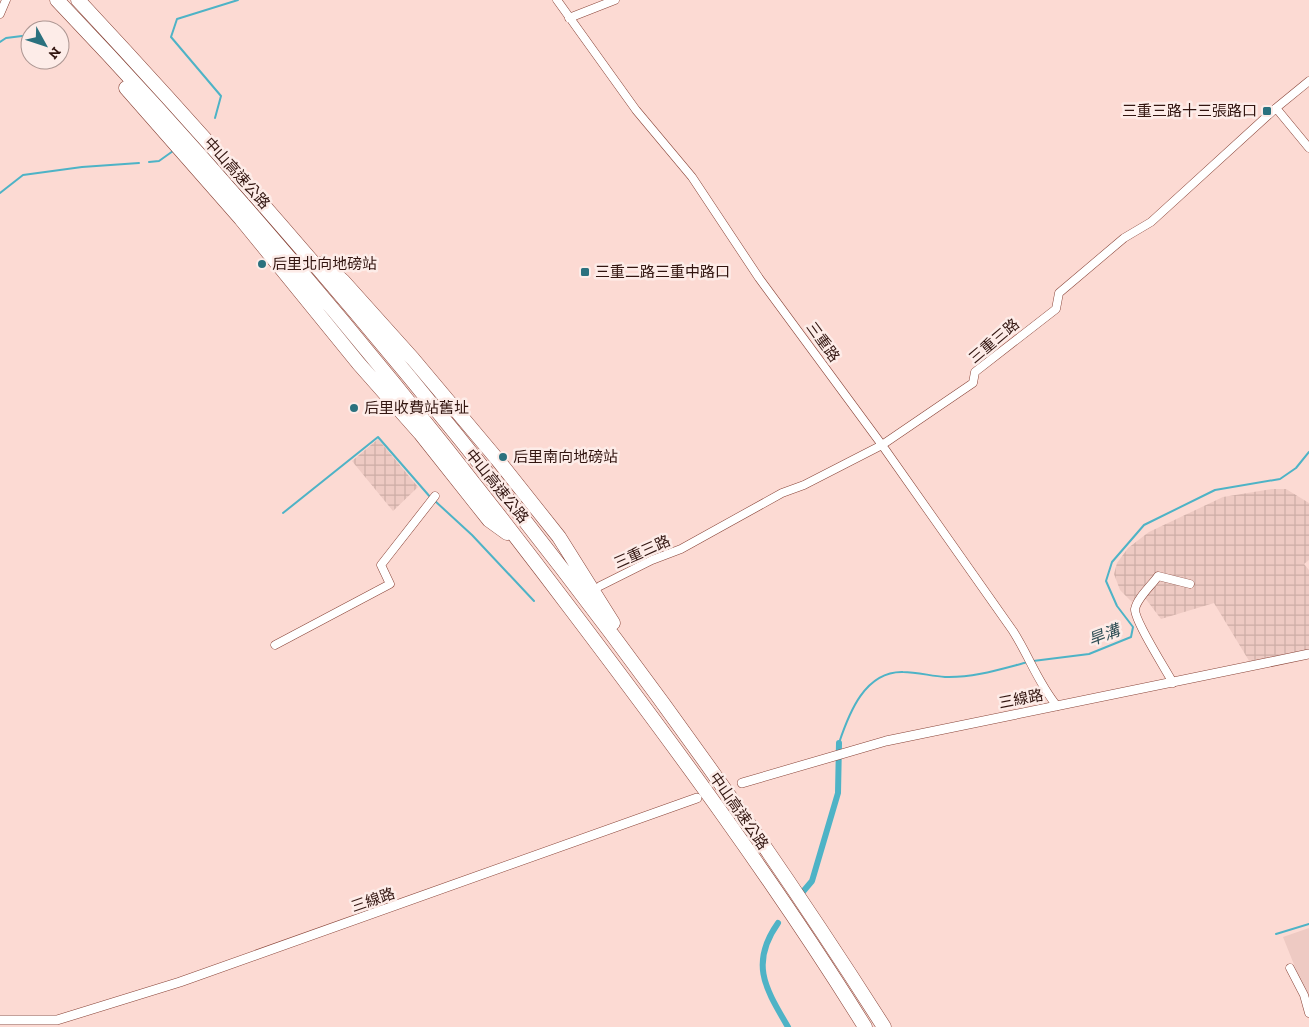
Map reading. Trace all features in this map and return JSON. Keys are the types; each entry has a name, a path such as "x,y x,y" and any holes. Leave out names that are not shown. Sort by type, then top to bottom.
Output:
{"highway":[{"name":"中山高速公路","path":"57,0 274,239 384,371 523,544 660,726 804,932 865,1027"},
{"name":"中山高速公路","path":"78,0 279,224 396,360 544,543 758,838 884,1027"}],"street":[{"path":"0,14 6,0"},
{"name":"三重路","path":"557,0 636,110 692,177 759,278 882,445 1013,631 1026,651 1043,689 1057,706"},
{"path":"569,18 615,0"},
{"name":"三重三路","path":"600,586 652,560 681,550 782,493 804,485 882,445 973,384 975,372 1056,309 1060,293 1124,238 1151,222 1276,108 1309,81"},
{"path":"1276,108 1309,148"},
{"path":"276,645 390,584 380,564 435,496"},
{"path":"1173,683 1139,623 1135,610 1158,576 1190,584"},
{"name":"三線路","path":"742,783 886,741 1309,654"},
{"name":"三線路","path":"0,1020 57,1020 244,960 697,798"},
{"path":"1290,968 1304,995 1309,1013"}],"shaded area":[{"path":"378,439 418,487 393,511 352,461"},
{"path":"1272,489 1286,489 1309,503 1309,560 1304,564 1309,570 1309,650 1251,664 1214,603 1161,619 1142,594 1132,602 1120,590 1114,574 1117,563 1128,548 1149,532 1223,497"},
{"path":"1309,928 1309,1002 1283,937"}],"waterway":[{"path":"215,118 221,96 171,37 177,19 238,0"},
{"path":"0,42 6,38 20,36"},
{"path":"149,162 159,161 173,151"},
{"path":"0,193 23,175 82,167 139,163"},
{"path":"283,513 378,437 431,498"},
{"name":"旱溝","path":"1033,661 1089,654 1131,637 1133,627 1117,606 1106,581 1112,562 1144,525 1215,490 1280,479 1296,468 1309,452"},
{"path":"435,501 472,535 534,601"},
{"name":"旱溝","path":"839,743 848,719 860,696 878,678 903,672 945,677 966,676 1028,662"},
{"path":"801,894 812,881 838,793 839,743"},
{"path":"778,923 764,951 764,976 773,1000 788,1027"},
{"path":"1276,934 1309,924"}],"place":[{"name":"三重三路十三張路口","path":"1267,111"},
{"name":"后里北向地磅站","path":"262,264"},
{"name":"三重二路三重中路口","path":"585,272"},
{"name":"后里收費站舊址","path":"354,408"},
{"name":"后里南向地磅站","path":"503,457"}]}
